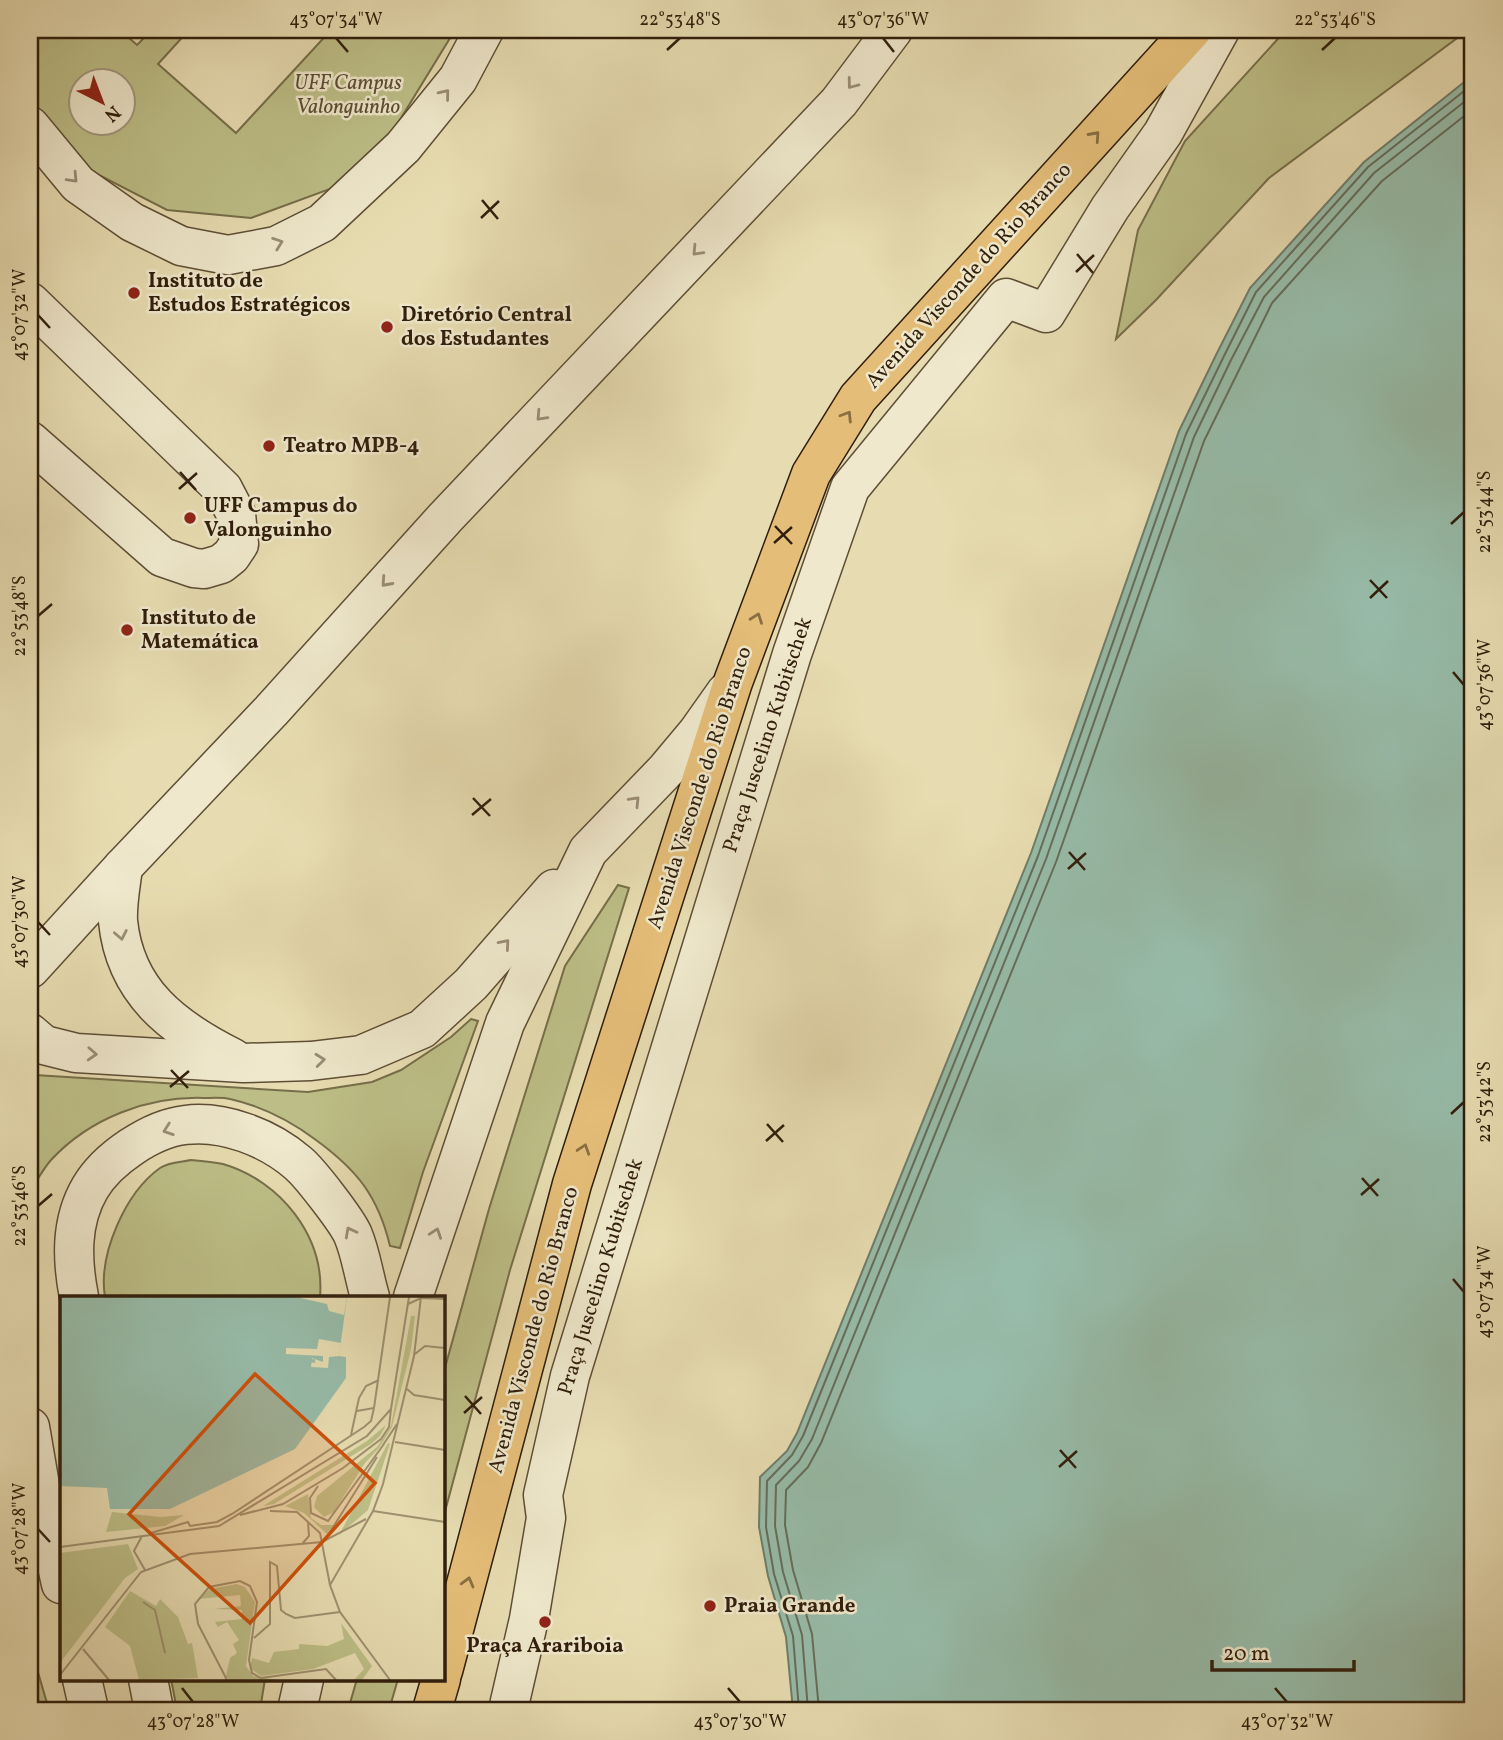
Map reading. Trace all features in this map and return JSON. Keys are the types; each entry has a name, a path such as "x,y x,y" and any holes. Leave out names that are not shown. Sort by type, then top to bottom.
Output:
{"main road":[{"name":"Avenida Visconde do Rio Branco","path":"444,1667 572,1184 733,682 811,474 858,398 1192,30"},
{"path":"432,1710 441,1680"}],"street":[{"path":"30,126 78,184 132,222 181,246 228,254 276,246 322,223 403,147 458,79 484,30"},
{"path":"30,969 122,867 271,711 444,518 839,102 893,30"},
{"name":"Praça Juscelino Kubitschek","path":"508,1710 546,1518 543,1495 570,1376 792,654 850,488 1006,298 1046,313 1110,208 1163,133 1220,30"},
{"path":"30,302 223,489 236,514 239,544 221,564 204,569 162,557 30,441"},
{"path":"30,1032 44,1045 76,1054 243,1063 311,1061 361,1055 422,1029 471,984 588,850 674,761 733,682"},
{"path":"413,1296 505,1023 588,850"},
{"path":"122,867 118,919 126,962 145,995 173,1022 204,1044 243,1063"},
{"path":"79,1296 72,1262 76,1224 89,1189 111,1161 146,1138 184,1125 252,1133 299,1163 353,1234 370,1296"},
{"path":"30,1427 60,1580"},
{"path":"82,1680 89,1710"},
{"path":"148,1680 154,1710"},
{"path":"297,1710 304,1680"}],"green space":[{"name":"UFF Campus Valonguinho","path":"30,30 120,30 137,45 152,30 189,30 158,64 236,133 331,30 455,30 393,131 330,189 251,218 167,210 91,171 30,108"},
{"path":"1286,30 1468,30 1269,178 1156,300 1116,339 1138,230 1185,141"},
{"path":"618,885 629,888 510,1270 444,1515 444,1371 489,1209 565,966"},
{"path":"471,1019 478,1021 423,1172 400,1248 390,1246 372,1198 343,1162 286,1121 227,1098 183,1098 121,1112 83,1132 66,1145 51,1160 30,1191 30,1079 35,1075 308,1092 372,1082 401,1070 451,1037"},
{"path":"191,1160 223,1164 244,1172 280,1198 295,1214 307,1233 320,1275 320,1296 105,1296 104,1280 110,1244 125,1209 147,1179 171,1163"},
{"path":"30,1645 49,1710 30,1710"},
{"path":"171,1680 265,1680 260,1710 177,1710"},
{"path":"357,1680 398,1680 389,1710 348,1710"}],"water":[{"path":"1473,75 1473,1710 793,1710 786,1637 768,1576 759,1527 760,1477 787,1451 797,1433 1031,853 1179,431 1250,288 1364,162"}],"place":[{"name":"Instituto de Estudos Estratégicos","path":"134,293"},
{"name":"Diretório Central dos Estudantes","path":"387,327"},
{"name":"Teatro MPB-4","path":"269,446"},
{"name":"UFF Campus do Valonguinho","path":"190,518"},
{"name":"Instituto de Matemática","path":"127,630"},
{"name":"Praia Grande","path":"710,1606"},
{"name":"Praça Arariboia","path":"545,1622"}]}
